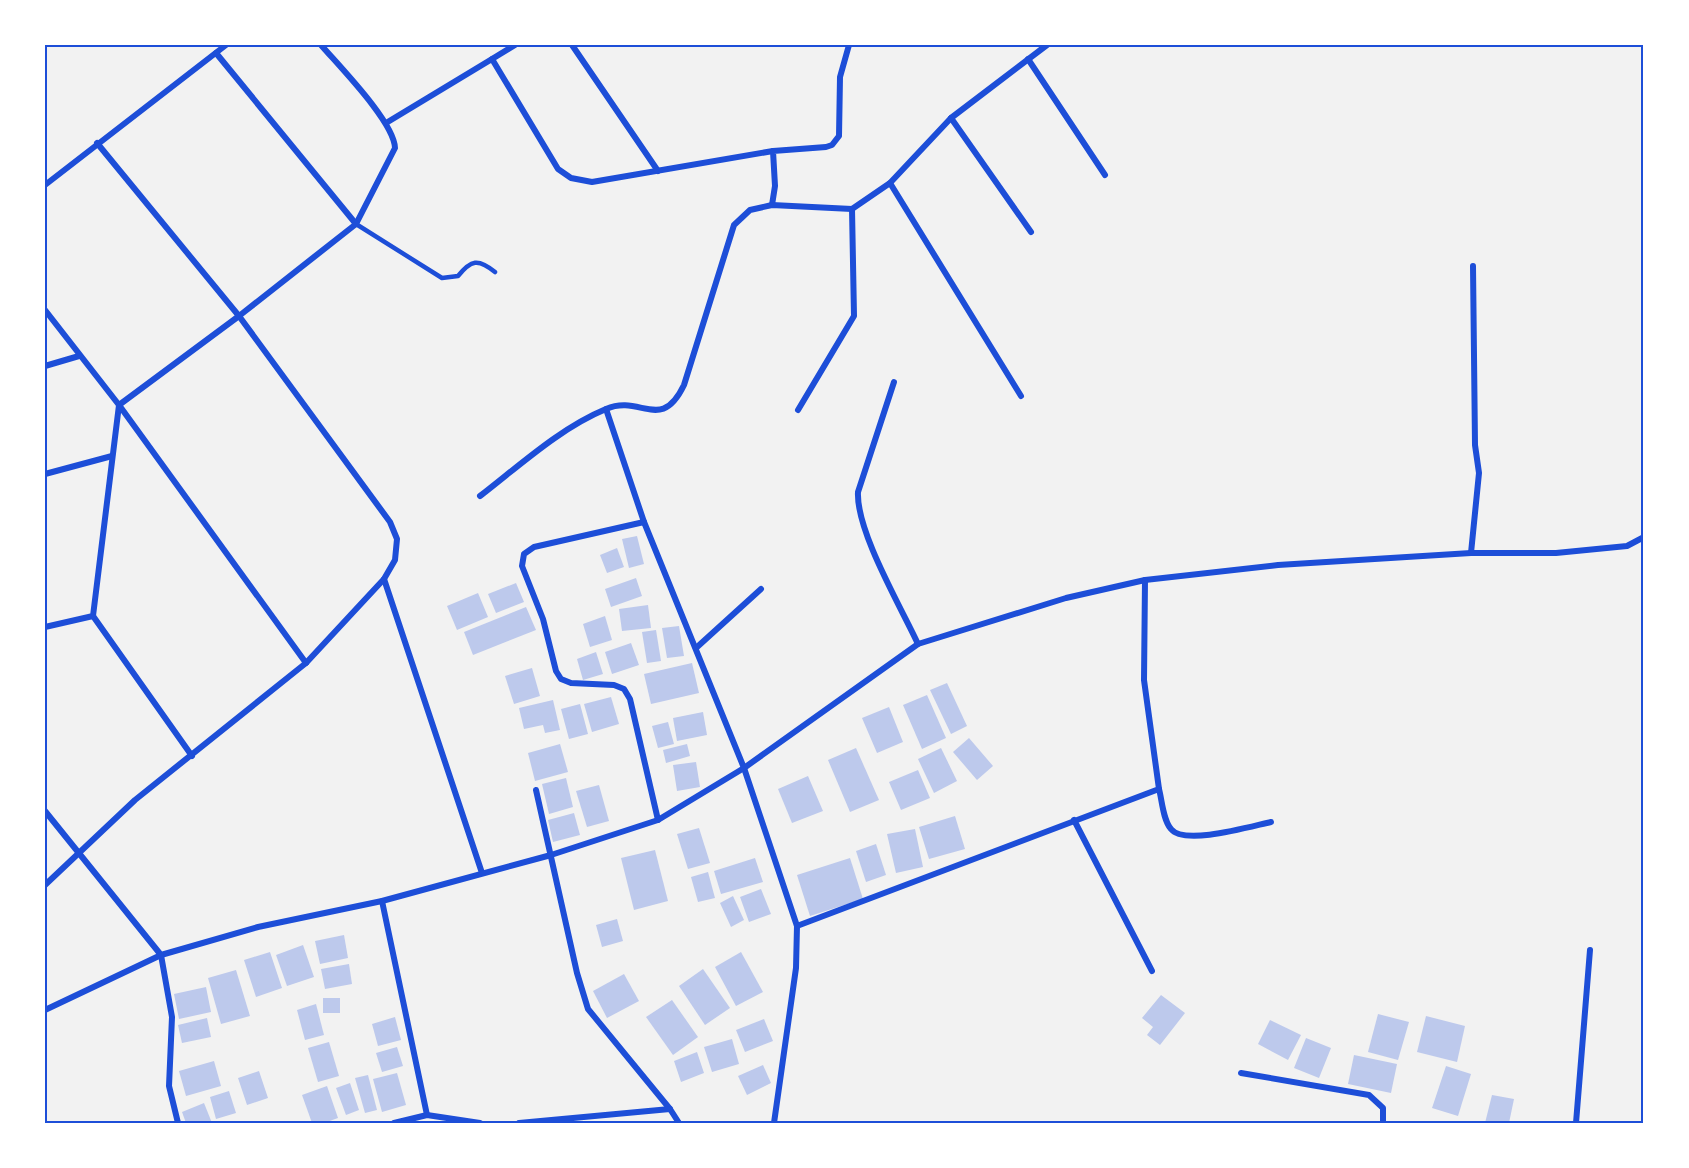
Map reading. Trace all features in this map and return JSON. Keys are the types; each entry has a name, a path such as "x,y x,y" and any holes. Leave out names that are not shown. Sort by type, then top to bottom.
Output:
{"street":[{"path":"45,185 226,45"},
{"path":"192,756 93,616 98,596 119,405 239,316 356,224 395,147 392,131 321,45"},
{"path":"386,123 515,45"},
{"path":"572,45 658,171"},
{"path":"492,59 558,169 565,174 592,182 773,151 826,147 836,141 838,136 840,76 849,45"},
{"path":"480,496 550,443 606,409 622,405 655,412 666,410 677,400 684,385 734,225 750,210 772,206 852,209 890,183 951,118 1047,45"},
{"path":"216,53 356,224"},
{"path":"1028,59 1105,175"},
{"path":"951,118 1031,232"},
{"path":"45,885 135,800 306,663 384,579 395,560 398,539 390,522 239,316 98,143"},
{"path":"772,206 775,186 773,151"},
{"path":"890,183 1021,396"},
{"path":"798,410 854,316 852,209"},
{"path":"1471,553 1479,472 1475,445 1473,266"},
{"path":"45,310 119,405 306,663"},
{"path":"45,366 79,356"},
{"path":"894,382 858,492 857,503 871,544 918,644"},
{"path":"606,409 644,522 744,768 797,926 796,968 774,1123"},
{"path":"45,474 112,456"},
{"path":"644,522 534,547 524,554 522,566 543,620 556,670 561,679 571,682 614,685 624,689 630,699 658,820"},
{"path":"1627,546 1644,537"},
{"path":"45,1010 161,955 258,927 382,901 550,855 658,820 744,768 918,644 1066,598 1145,580 1278,565 1471,553 1556,553 1644,545"},
{"path":"384,579 482,873"},
{"path":"1145,580 1144,680 1159,789 1171,830 1200,836 1271,822"},
{"path":"696,648 761,589"},
{"path":"45,627 93,616"},
{"path":"797,926 1159,789"},
{"path":"537,790 576,973 588,1009 679,1123"},
{"path":"45,811 78,855 161,955 172,1017 170,1086 178,1123"},
{"path":"1074,820 1152,971"},
{"path":"382,901 427,1115"},
{"path":"1576,1123 1590,950"},
{"path":"1241,1073 1369,1095 1383,1108 1383,1123"},
{"path":"519,1123 670,1109"},
{"path":"394,1123 427,1115 480,1123"}],"lane":[{"path":"356,224 442,278 458,276 468,263 475,261 481,261 495,272"}],"building":[{"path":"637,536 644,564 629,568 622,539"},
{"path":"617,548 624,567 607,573 600,555"},
{"path":"636,578 642,596 611,607 605,589"},
{"path":"516,583 524,602 496,613 488,594"},
{"path":"478,593 488,617 457,630 447,606"},
{"path":"648,605 651,628 622,631 619,609"},
{"path":"526,607 536,630 473,655 464,632"},
{"path":"605,616 612,640 590,647 583,624"},
{"path":"679,626 684,656 667,658 662,628"},
{"path":"656,630 661,661 647,663 642,632"},
{"path":"631,643 639,665 612,674 605,652"},
{"path":"596,652 603,674 583,680 577,659"},
{"path":"692,663 699,693 651,704 644,674"},
{"path":"532,668 540,696 514,704 505,676"},
{"path":"947,683 967,726 951,734 930,690"},
{"path":"927,695 946,738 922,749 903,705"},
{"path":"611,697 619,724 592,732 584,704"},
{"path":"553,700 560,730 545,733 543,725 524,729 519,708"},
{"path":"580,704 588,734 569,739 561,709"},
{"path":"889,707 903,742 877,753 862,718"},
{"path":"703,712 707,735 677,741 673,718"},
{"path":"668,722 674,744 658,748 652,726"},
{"path":"969,738 993,766 977,780 953,752"},
{"path":"560,744 568,772 535,781 528,753"},
{"path":"687,744 690,756 666,763 663,750"},
{"path":"856,748 879,800 850,812 828,760"},
{"path":"941,748 957,781 934,793 918,759"},
{"path":"696,762 700,787 677,791 673,765"},
{"path":"918,770 930,798 901,810 889,782"},
{"path":"808,776 823,811 792,823 778,789"},
{"path":"566,778 573,807 549,814 542,784"},
{"path":"599,785 609,821 587,827 576,791"},
{"path":"574,813 580,835 553,842 548,820"},
{"path":"955,816 965,849 929,859 919,827"},
{"path":"699,828 710,863 688,869 677,834"},
{"path":"915,829 923,867 896,873 887,834"},
{"path":"876,844 886,875 866,882 856,851"},
{"path":"655,850 668,901 634,910 621,858"},
{"path":"755,858 763,882 721,894 714,871"},
{"path":"850,858 863,899 810,916 797,875"},
{"path":"708,872 715,898 698,902 691,877"},
{"path":"761,889 771,914 749,922 740,897"},
{"path":"733,896 744,920 731,927 720,903"},
{"path":"617,919 623,941 602,947 596,925"},
{"path":"344,935 348,958 320,964 315,941"},
{"path":"303,945 314,977 287,986 276,955"},
{"path":"270,952 282,988 256,997 244,960"},
{"path":"741,952 763,992 736,1006 715,967"},
{"path":"349,964 352,984 325,989 321,969"},
{"path":"703,969 730,1008 705,1025 679,986"},
{"path":"236,970 250,1016 221,1024 208,978"},
{"path":"624,974 639,1001 607,1018 593,991"},
{"path":"206,987 211,1012 179,1019 174,994"},
{"path":"1161,995 1185,1013 1160,1045 1147,1035 1153,1027 1142,1018"},
{"path":"323,998 340,998 340,1013 323,1013"},
{"path":"672,1000 698,1037 673,1055 646,1017"},
{"path":"316,1004 324,1035 305,1040 297,1010"},
{"path":"1378,1014 1409,1022 1398,1060 1368,1052"},
{"path":"1426,1016 1465,1026 1457,1062 1417,1052"},
{"path":"395,1017 401,1040 378,1046 372,1024"},
{"path":"207,1018 211,1037 182,1043 178,1025"},
{"path":"764,1019 773,1041 745,1052 736,1030"},
{"path":"1270,1020 1301,1035 1288,1060 1258,1044"},
{"path":"1306,1038 1331,1048 1319,1078 1294,1068"},
{"path":"732,1039 739,1064 712,1072 704,1047"},
{"path":"329,1042 339,1076 318,1082 308,1048"},
{"path":"397,1047 403,1066 382,1072 376,1053"},
{"path":"697,1052 704,1073 681,1082 674,1061"},
{"path":"1354,1055 1397,1064 1391,1093 1348,1084"},
{"path":"214,1061 221,1086 186,1096 179,1071"},
{"path":"763,1065 771,1083 747,1095 738,1076"},
{"path":"1446,1066 1471,1074 1458,1116 1432,1108"},
{"path":"259,1071 268,1098 247,1105 238,1078"},
{"path":"397,1073 406,1105 382,1112 373,1079"},
{"path":"368,1075 377,1110 365,1113 355,1078"},
{"path":"350,1083 359,1110 346,1115 336,1088"},
{"path":"327,1086 338,1118 324,1123 312,1123 302,1095"},
{"path":"229,1091 236,1113 216,1119 210,1097"},
{"path":"1492,1095 1514,1099 1509,1123 1485,1123"},
{"path":"204,1103 212,1123 186,1123 182,1112"}]}
